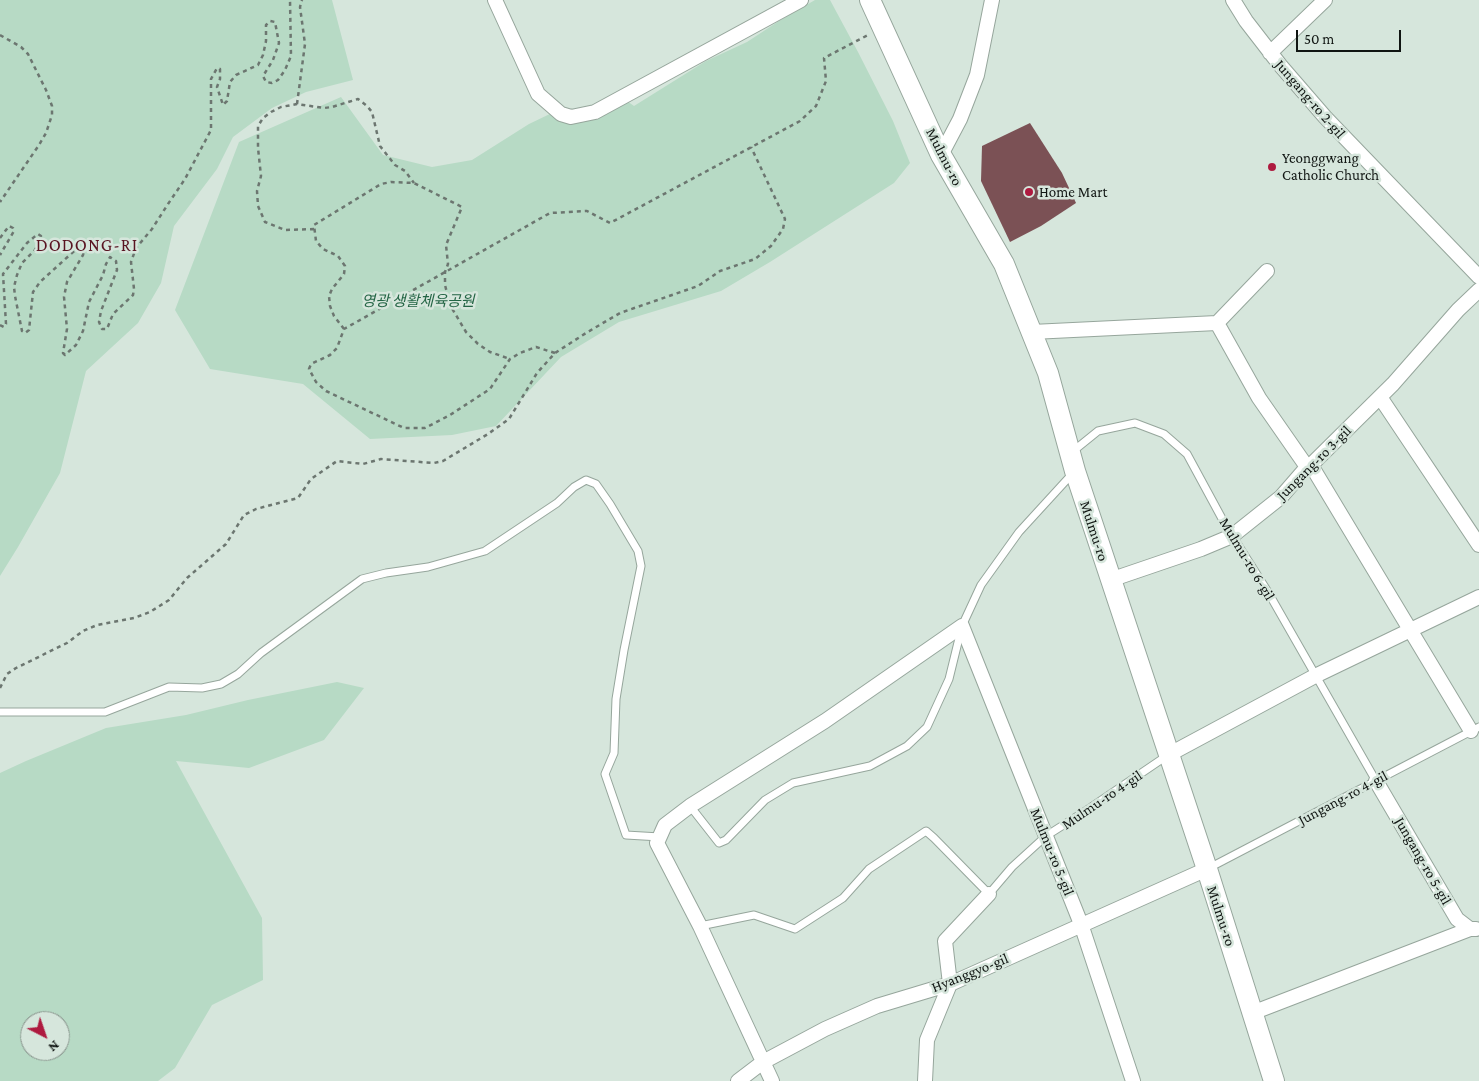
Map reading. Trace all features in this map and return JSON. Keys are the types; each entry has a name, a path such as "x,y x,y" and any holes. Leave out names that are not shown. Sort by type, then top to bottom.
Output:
{"main road":[{"name":"Mulmu-ro","path":"870,0 941,155 1004,264 1048,373 1072,462 1207,869 1274,1081"}],"street":[{"path":"495,0 538,94 561,114 571,117 594,112 800,0"},
{"path":"941,155 960,119 977,75 992,0"},
{"name":"Jungang-ro 2-gil","path":"1233,0 1270,53 1325,117 1479,277"},
{"path":"1270,53 1325,0"},
{"path":"1032,332 1217,323 1267,271"},
{"name":"Jungang-ro 3-gil","path":"1110,580 1201,549 1232,536 1282,496 1309,466 1393,384 1458,310 1479,290"},
{"path":"1217,323 1259,398 1309,466 1410,630 1475,729"},
{"path":"1380,397 1479,545"},
{"path":"1168,755 1315,676 1479,597"},
{"path":"772,1081 700,926 657,843 665,825 690,806 825,721 962,626"},
{"name":"Mulmu-ro 5-gil","path":"962,626 1081,924 1133,1081"},
{"name":"Jungang-ro 5-gil","path":"1376,780 1456,918 1474,929"},
{"name":"Hyanggyo-gil","path":"738,1081 763,1062 825,1029 876,1006 950,984 1207,869"},
{"path":"925,1081 927,1040 950,984 945,941 989,894"},
{"path":"1252,1013 1474,929"}],"lane":[{"name":"Mulmu-ro 6-gil","path":"1072,462 1098,431 1134,423 1164,434 1187,454 1232,536 1268,592 1376,780"},
{"path":"690,806 719,843 726,840 765,800 793,783 870,766 907,746 927,727 949,679 962,626 981,585 1018,532 1072,462"},
{"path":"0,712 105,712 169,687 202,688 221,684 238,674 261,653 362,579 386,573 428,567 486,551 557,503 574,487 586,480 596,484 610,504 638,552 641,566 616,699 614,753 605,774 626,835 660,837"},
{"name":"Jungang-ro 4-gil","path":"1207,869 1475,729"},
{"name":"Mulmu-ro 4-gil","path":"989,894 1012,867 1046,836 1168,755"},
{"path":"700,926 754,916 795,929 843,898 869,870 926,832 989,894"}],"path":[{"path":"0,325 4,327 6,324 3,274 27,243 38,234 41,236 40,240 35,250 22,263 16,275 14,287 22,331 26,333 29,330 33,292 40,282 73,252 84,251 84,255 67,282 64,297 67,329 63,353 65,356 76,345 82,331 89,302 104,275 106,264 110,257 116,261 117,270 101,311 99,322 102,329 107,329 113,314 133,295 131,262 136,248 152,229 184,179 210,130 211,79 217,68 220,70 220,79 217,87 223,105 227,101 230,82 236,75 258,65 266,42 266,25 270,21 275,22 279,43 273,60 263,76 266,82 272,83 278,80 291,56 290,0"},
{"path":"297,104 304,44 300,7 302,0"},
{"path":"555,353 536,347 520,353 510,359 490,389 450,415 425,428 404,428 326,391 316,382 309,370 311,364 330,355 337,348 344,329 550,213 588,211 610,223 800,121 816,106 826,81 824,58 883,27"},
{"path":"0,35 21,47 28,54 46,90 52,106 52,115 46,133 39,145 0,202"},
{"path":"315,229 285,230 265,222 258,206 257,191 261,176 258,126 263,118 281,106 297,104 324,108 358,99 372,112 380,146 395,165 405,171 414,183"},
{"path":"0,688 7,674 68,643 83,631 97,625 134,618 150,612 169,600 188,578 226,544 244,515 256,509 298,498 311,479 337,461 364,464 381,459 434,463 443,461 509,419 537,373 555,353 586,332 620,313 698,286 720,271 756,259 771,246 783,229 785,218 751,147"},
{"path":"344,329 334,316 329,296 344,274 344,266 338,256 322,249 316,241 314,225 381,184 392,182 414,183 462,207 446,245 448,264 445,272 445,285 450,305 466,332 478,344 490,352 510,359"},
{"path":"0,238 9,226 13,228 14,231 0,255"}],"green space":[{"path":"0,0 332,0 353,80 306,92 272,108 233,137 217,169 174,226 161,283 138,323 86,371 60,473 0,576"},
{"name":"영광 생활체육공원","path":"815,0 830,0 893,121 910,163 894,183 721,291 619,322 561,357 496,426 452,435 370,439 303,384 210,369 175,310 239,142 341,97 383,155 432,167 472,160 529,124 554,112 571,124 617,94 634,106 706,61 747,42"},
{"path":"337,682 364,688 324,740 249,768 176,761 262,918 263,980 212,1005 175,1068 158,1081 0,1081 0,773 106,728 186,715"}],"building":[{"name":"Home Mart","path":"1030,123 1062,173 1076,203 1041,226 1010,242 981,181 982,146"}],"place":[{"name":"Yeonggwang Catholic Church","path":"1272,167"},
{"name":"Home Mart","path":"1029,192"}],"district":[{"name":"DODONG-RI","path":"87,245"}]}
